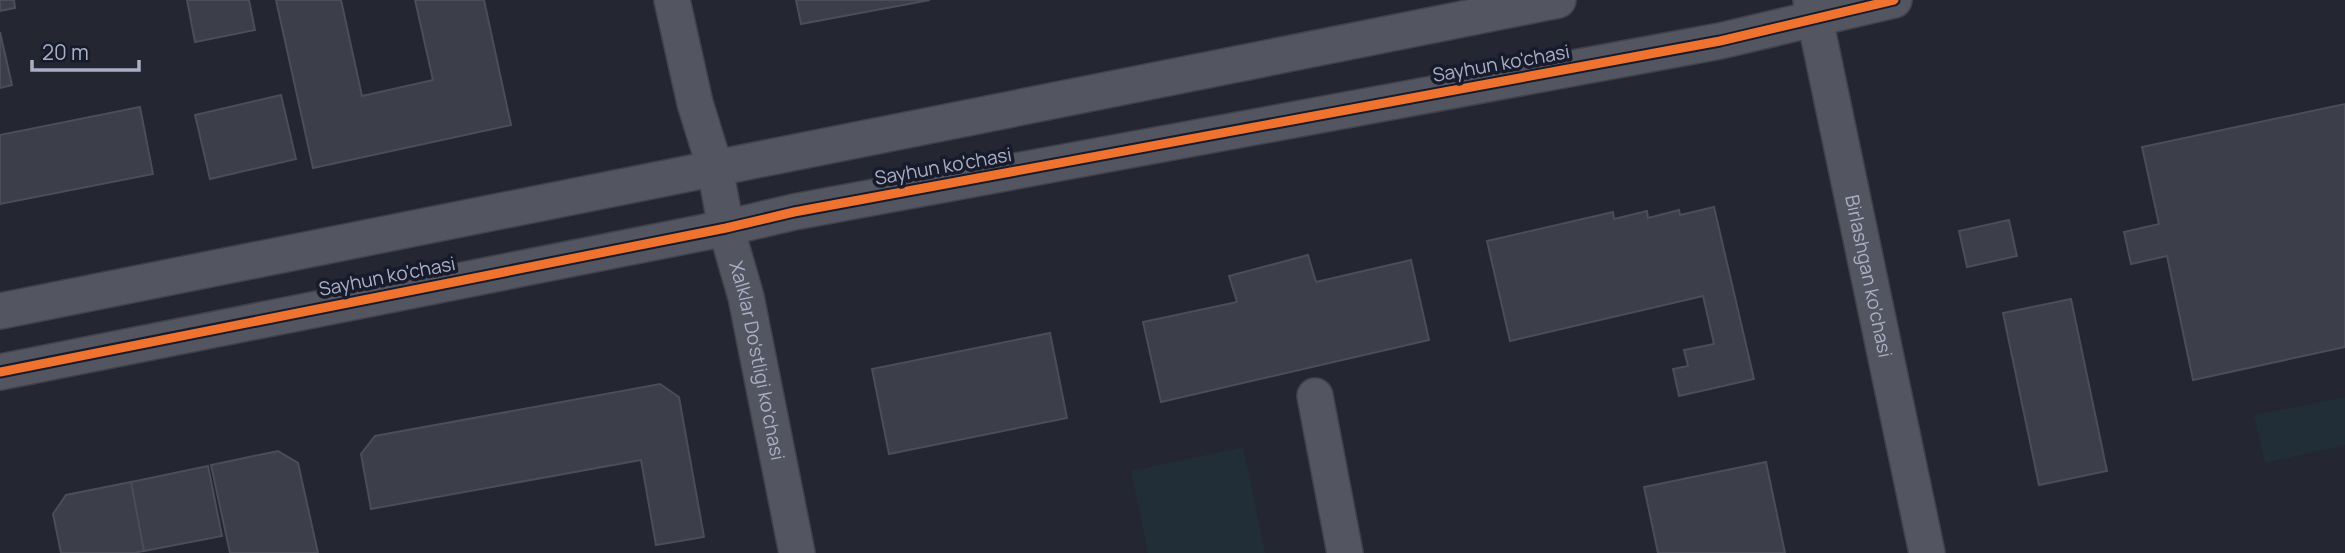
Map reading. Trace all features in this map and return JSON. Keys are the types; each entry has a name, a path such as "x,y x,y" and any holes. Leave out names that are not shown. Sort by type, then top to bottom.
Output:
{"street":[{"name":"Xalklar Do'stligi ko'chasi","path":"672,0 695,103 715,167 726,228 747,297 797,553"},
{"path":"0,311 1558,0"},
{"name":"Sayhun ko'chasi","path":"0,372 726,228 807,209 1720,41 1813,9 1894,0"},
{"name":"Birlashgan ko'chasi","path":"1813,9 1927,553"},
{"path":"1315,396 1345,553"}],"shaded area":[{"path":"2345,397 2345,445 2265,463 2254,415"},
{"path":"1243,447 1265,553 1148,553 1131,471"}],"building":[{"path":"0,0 14,0 15,8 0,11"},
{"path":"187,0 249,0 255,30 195,42"},
{"path":"276,0 341,0 362,96 433,80 415,0 484,0 511,125 313,168"},
{"path":"796,0 930,0 801,24"},
{"path":"0,32 12,85 0,88"},
{"path":"281,95 296,159 210,179 195,115"},
{"path":"2345,104 2345,347 2193,380 2167,256 2131,264 2124,232 2159,224 2142,147"},
{"path":"140,107 153,174 0,204 0,135"},
{"path":"1714,207 1754,379 1679,396 1673,369 1688,366 1684,350 1714,344 1703,296 1510,341 1487,241 1613,212 1614,219 1647,211 1648,218 1679,210 1680,215"},
{"path":"2009,220 2017,256 1967,267 1959,231"},
{"path":"1308,255 1316,282 1411,260 1429,340 1161,402 1143,322 1237,302 1229,276"},
{"path":"2071,299 2107,471 2039,485 2003,313"},
{"path":"1050,333 1067,418 889,454 872,369"},
{"path":"660,384 679,397 704,537 656,545 641,460 371,509 361,454 375,436"},
{"path":"278,451 298,463 318,553 230,553 211,465"},
{"path":"1766,462 1785,553 1658,553 1644,487"},
{"path":"208,466 222,536 144,551 131,482"},
{"path":"131,482 144,551 61,553 53,514 66,495"}],"cycle path":[{"path":"0,372 726,228 794,212 1720,41 1894,0"}]}
